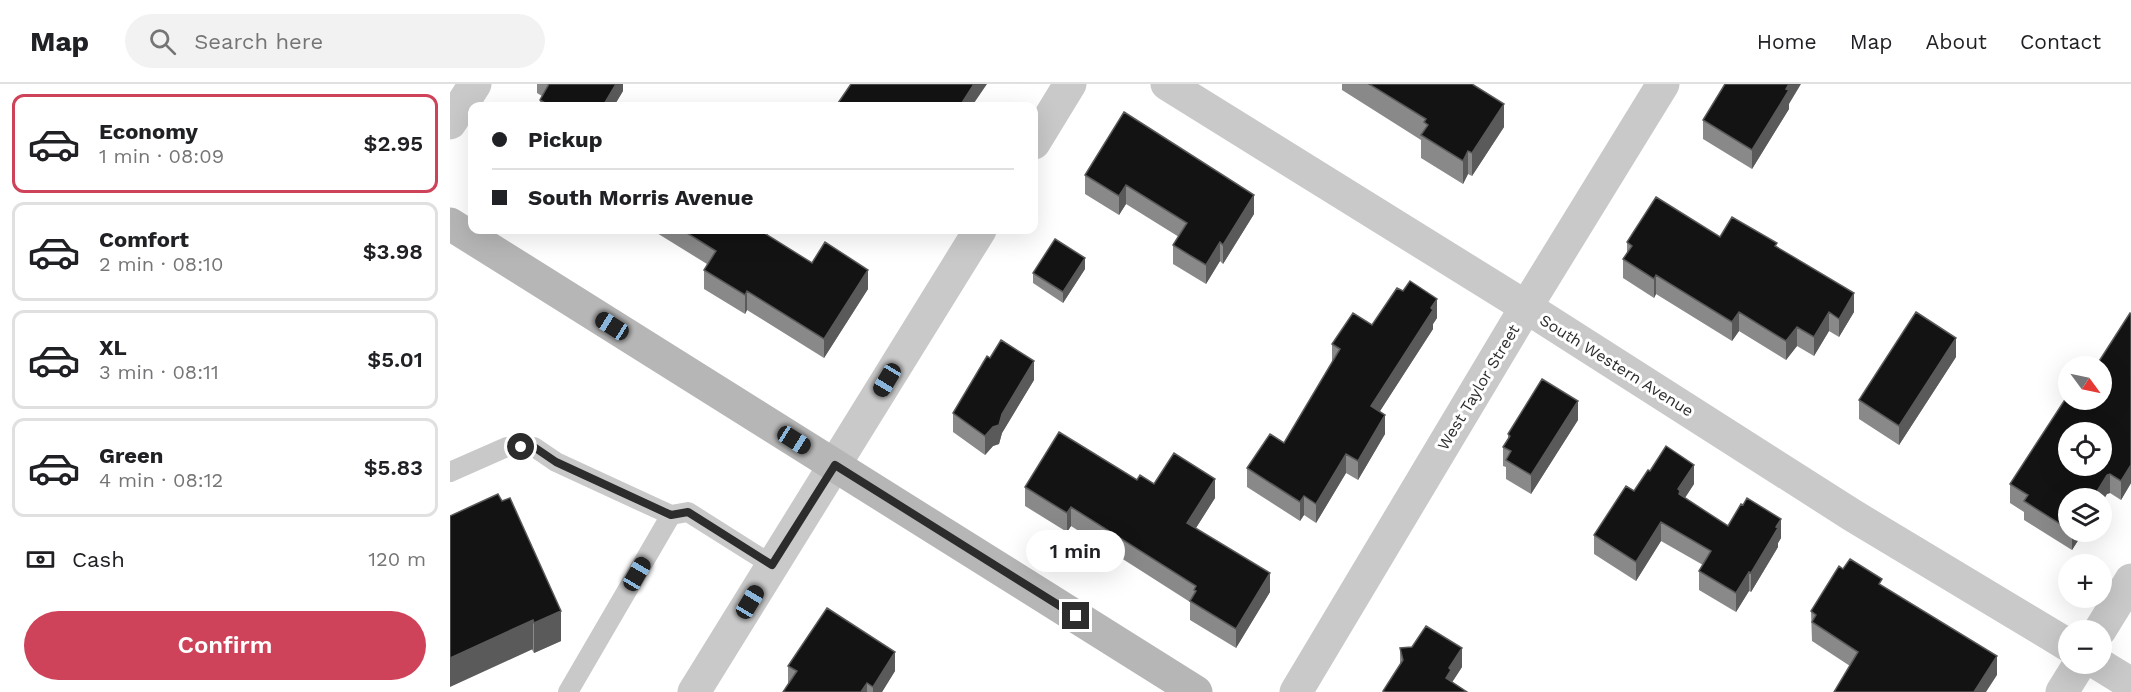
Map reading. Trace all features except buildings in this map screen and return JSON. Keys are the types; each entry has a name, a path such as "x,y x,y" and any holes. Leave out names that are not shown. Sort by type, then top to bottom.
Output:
{"main road":[{"path":"450,224 1196,692"}],"street":[{"path":"450,123 475,84"},
{"path":"1038,136 1070,84"},
{"name":"South Western Avenue","path":"1167,84 1526,307 1852,514 2058,639"},
{"name":"West Taylor Street","path":"1296,692 1526,307 1663,84"},
{"path":"694,692 978,234"},
{"path":"2106,620 2131,580"},
{"path":"2112,672 2131,684"},
{"path":"2062,692 2073,674"}],"lane":[{"path":"450,472 507,447 534,447 556,462 671,515 688,512 772,565"},
{"path":"568,692 671,515"}],"route":[{"path":"521,447 534,447 556,462 671,515 688,512 772,565 835,465 1076,616"}]}
